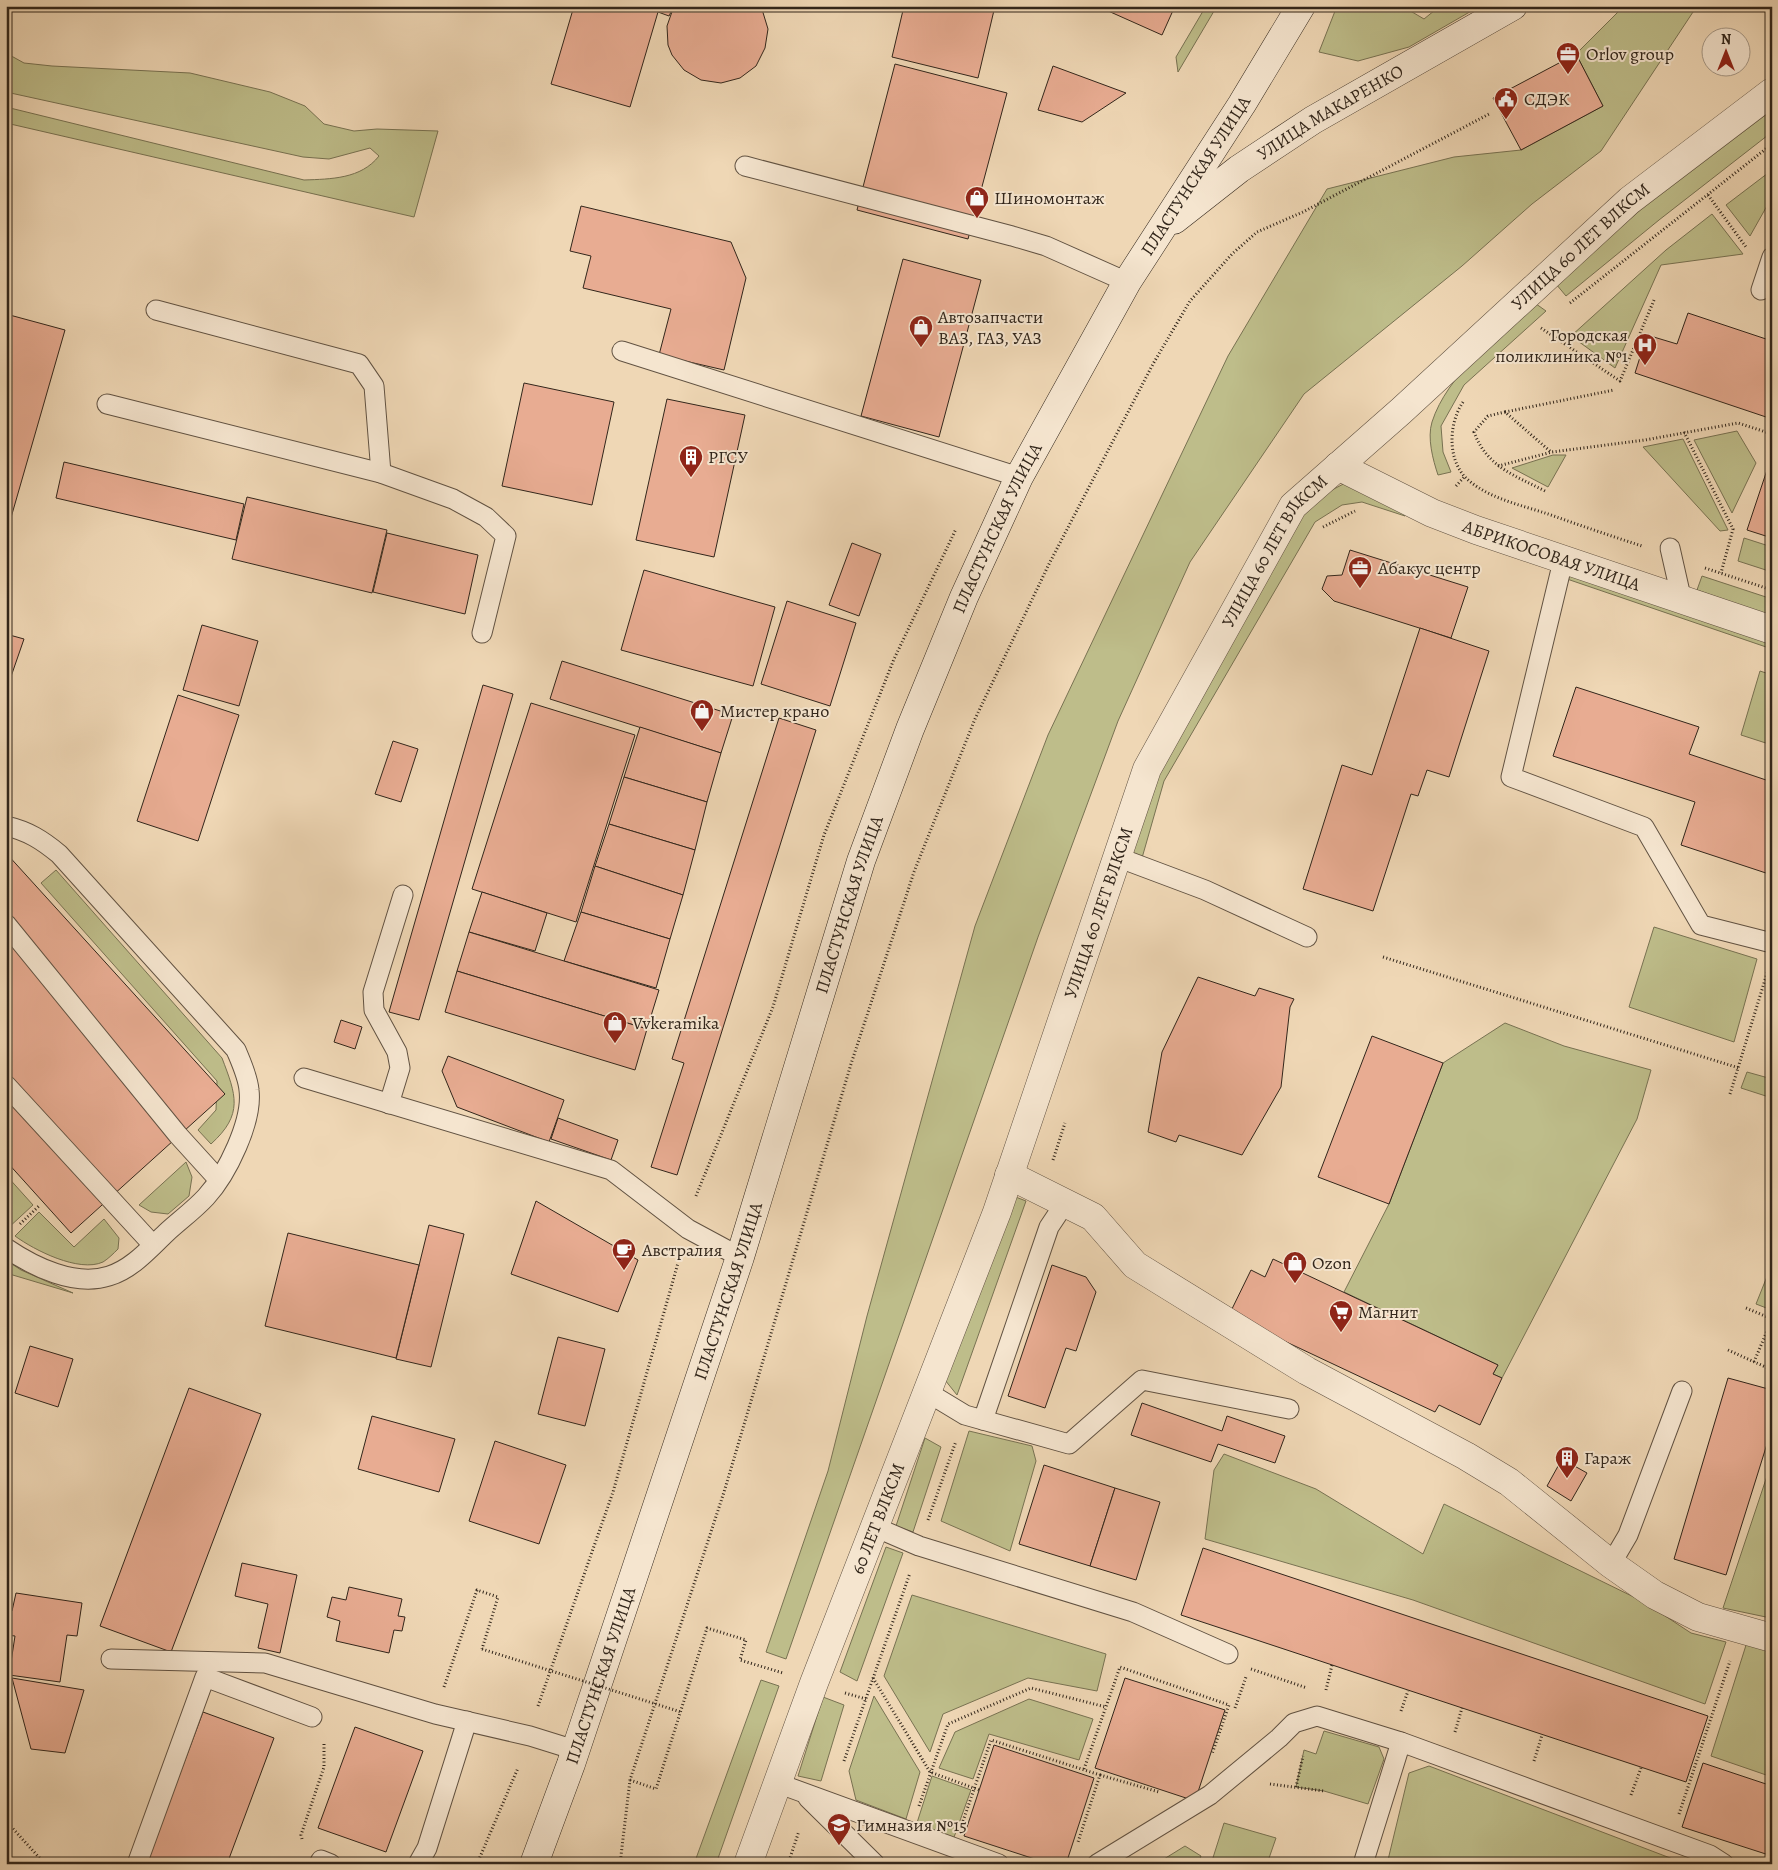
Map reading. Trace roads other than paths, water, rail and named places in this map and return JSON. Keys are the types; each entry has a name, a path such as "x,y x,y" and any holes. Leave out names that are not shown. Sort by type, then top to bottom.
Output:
{"street":[{"name":"ПЛАСТУНСКАЯ УЛИЦА","path":"534,1864 575,1750 740,1257 861,861 910,729 1019,477 1127,282 1242,104 1301,6"},
{"name":"УЛИЦА МАКАРЕНКО","path":"1158,232 1240,169 1313,120 1513,6"},
{"name":"УЛИЦА 60 ЛЕТ ВЛКСМ","path":"1009,1175 1147,769 1293,506 1630,200 1772,92"},
{"name":"АБРИКОСОВАЯ УЛИЦА","path":"1338,466 1432,513 1563,560 1772,630"},
{"path":"1009,1175 1093,1217 1135,1265 1308,1371 1466,1456 1509,1482 1611,1564 1655,1595 1698,1617 1772,1638"},
{"name":"60 ЛЕТ ВЛКСМ","path":"748,1864 777,1783 1009,1175"}],"lane":[{"path":"745,166 1046,246 1127,282"},
{"path":"1761,290 1772,257"},
{"path":"156,310 358,364 374,386 381,472"},
{"path":"622,351 1019,477"},
{"path":"107,404 381,472 453,499 486,517 506,536 482,633"},
{"path":"1671,552 1682,600"},
{"path":"1563,560 1511,777 1644,827 1701,925 1772,943"},
{"path":"6,826 23,830 41,839 59,854 236,1050 249,1090 247,1119 238,1146 207,1196 130,1266 109,1276 88,1280 55,1273 24,1260 6,1248"},
{"path":"1117,857 1205,890 1307,937"},
{"path":"389,1104 400,1068 396,1052 374,1010 373,992 403,895"},
{"path":"6,924 172,1128 218,1179"},
{"path":"304,1078 611,1170 688,1229 740,1257"},
{"path":"6,1085 153,1245"},
{"path":"983,1420 1049,1226 1065,1203"},
{"path":"927,1392 965,1416 1069,1444 1142,1380 1289,1409"},
{"path":"1611,1564 1628,1535 1682,1391"},
{"path":"875,1527 919,1546 1133,1612 1228,1654"},
{"path":"111,1659 265,1663 435,1714 530,1736 575,1750"},
{"path":"136,1864 205,1677 312,1717"},
{"path":"1097,1864 1170,1817 1206,1798 1294,1723 1317,1716 1401,1742 1710,1855 1724,1864"},
{"path":"418,1864 427,1848 467,1721"},
{"path":"1363,1864 1401,1742"},
{"path":"777,1783 999,1864"},
{"path":"804,1793 874,1864"}],"place":[{"name":"Orlov group","path":"1568,75"},
{"name":"СДЭК","path":"1506,120"},
{"name":"Шиномонтаж","path":"977,219"},
{"name":"Автозапчасти ВАЗ, ГАЗ, УАЗ","path":"921,348"},
{"name":"Городская поликлиника №1","path":"1645,366"},
{"name":"РГСУ","path":"691,478"},
{"name":"Абакус центр","path":"1360,589"},
{"name":"Мистер крано","path":"702,732"},
{"name":"Vvkeramika","path":"615,1044"},
{"name":"Австралия","path":"624,1271"},
{"name":"Ozon","path":"1295,1284"},
{"name":"Магнит","path":"1341,1333"},
{"name":"Гараж","path":"1567,1479"},
{"name":"Гимназия №15","path":"839,1846"}]}
